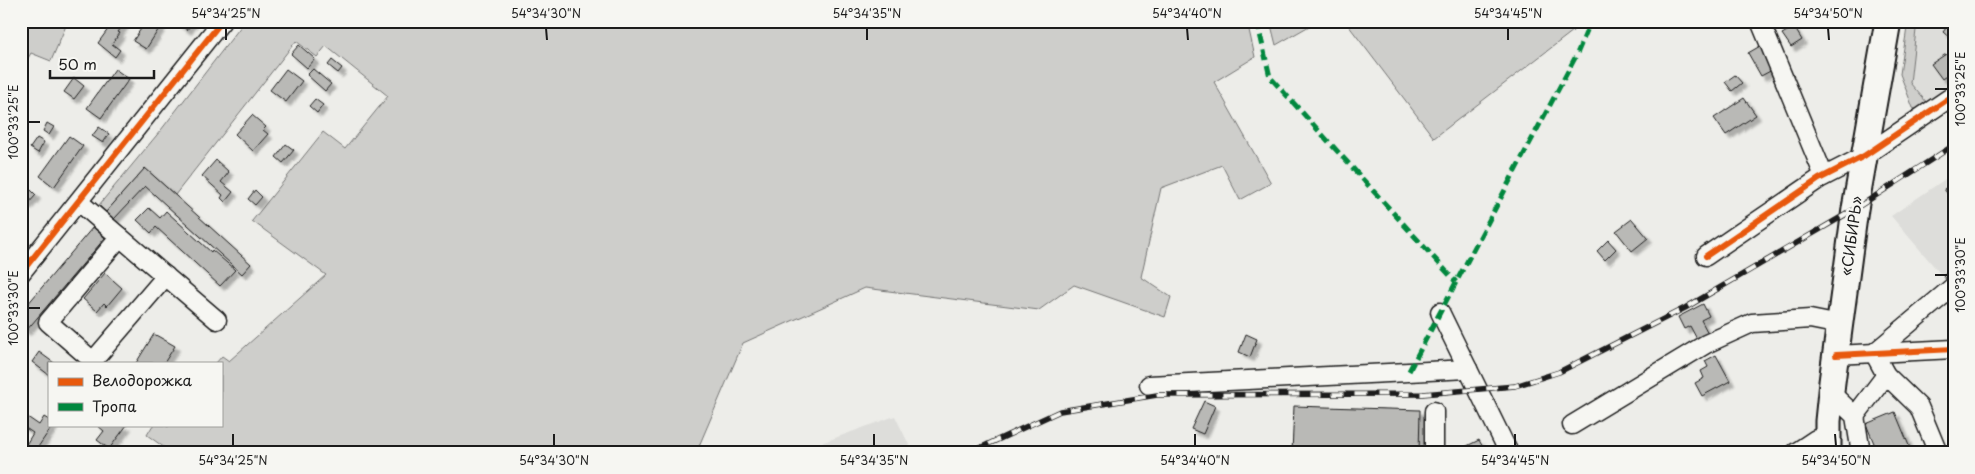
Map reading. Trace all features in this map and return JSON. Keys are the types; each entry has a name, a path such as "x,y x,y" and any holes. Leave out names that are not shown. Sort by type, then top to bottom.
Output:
{"highway":[{"name":"«СИБИРЬ»","path":"1828,446 1831,394 1840,325 1864,156 1888,21"}],"street":[{"path":"21,273 222,21"},
{"path":"1760,21 1824,176"},
{"path":"1706,256 1824,176 1864,156 1954,95"},
{"path":"79,202 217,320"},
{"path":"120,237 48,322 74,345 93,361 166,276"},
{"path":"1874,353 1954,286"},
{"path":"1440,312 1509,453"},
{"path":"1572,425 1706,344 1752,323 1810,319 1840,325"},
{"path":"1836,355 1954,348"},
{"path":"1874,353 1886,375 1919,406 1938,453"},
{"path":"1148,385 1468,369"},
{"path":"1855,416 1886,375"},
{"path":"1831,394 1855,416 1861,453"},
{"path":"1434,411 1434,453"},
{"path":"1795,453 1816,439 1828,446"}],"shaded area":[{"path":"21,21 68,21 51,61 31,53 21,70"},
{"path":"245,21 1247,21 1255,57 1214,82 1271,183 1240,200 1222,165 1161,188 1141,277 1171,297 1165,317 1074,285 1039,310 865,288 743,343 696,453 162,453 165,448 147,435 152,426 222,426 222,362 217,362 222,356 229,361 326,275 252,221 323,132 345,149 388,96 326,46 317,57 296,41 175,195 145,168 106,212 99,205 161,130"},
{"path":"1270,21 1318,21 1276,45"},
{"path":"1345,21 1577,21 1573,31 1434,138"},
{"path":"1908,21 1917,21 1910,83 1928,104 1920,111 1913,108 1900,74"},
{"path":"1917,21 1954,21 1954,86 1928,104 1910,83"},
{"path":"1954,173 1954,300 1950,285 1891,216"},
{"path":"895,416 913,453 794,453"}],"building":[{"path":"114,21 126,21 112,44 120,50 115,57 98,43"},
{"path":"146,21 158,21 162,24 146,49 133,41"},
{"path":"175,21 193,21 187,30"},
{"path":"1938,21 1954,21 1954,38 1952,40 1943,32 1946,28"},
{"path":"1794,27 1802,40 1791,47 1782,34"},
{"path":"299,45 315,59 307,68 291,54"},
{"path":"1762,45 1774,69 1761,76 1748,53"},
{"path":"1946,54 1954,64 1954,70 1942,79 1931,64"},
{"path":"332,60 342,68 338,73 328,65"},
{"path":"115,69 129,79 101,118 87,108"},
{"path":"286,69 302,81 286,102 270,90"},
{"path":"313,69 331,84 325,91 307,75"},
{"path":"1735,75 1742,83 1732,91 1725,82"},
{"path":"74,78 84,86 74,99 64,92"},
{"path":"1744,98 1756,115 1726,135 1714,118"},
{"path":"315,99 323,105 317,113 309,106"},
{"path":"252,115 266,127 263,130 268,134 253,151 235,134"},
{"path":"47,123 54,127 49,135 43,131"},
{"path":"99,127 109,134 103,143 92,136"},
{"path":"69,136 83,146 54,187 40,176"},
{"path":"37,138 44,142 38,153 30,148"},
{"path":"286,144 294,150 283,163 276,157"},
{"path":"216,160 229,172 221,182 233,192 225,202 221,198 223,195 202,176"},
{"path":"145,168 251,264 242,274 145,186 114,219 106,212"},
{"path":"1954,182 1954,203 1944,189"},
{"path":"21,187 28,193 31,190 36,195 27,205 21,199"},
{"path":"255,190 262,197 255,205 248,199"},
{"path":"149,208 160,218 166,211 211,252 212,250 235,270 220,286 156,227 151,233 137,220"},
{"path":"1632,219 1648,238 1632,251 1616,231"},
{"path":"93,227 105,238 26,331 21,327 21,312"},
{"path":"1608,240 1616,249 1605,260 1597,251"},
{"path":"1954,267 1954,300 1945,290 1951,285 1943,276"},
{"path":"105,273 122,288 107,306 104,303 97,311 83,299"},
{"path":"1703,304 1709,316 1701,320 1710,337 1699,343 1690,326 1684,329 1678,317"},
{"path":"154,334 175,346 165,362 137,362"},
{"path":"1246,334 1257,339 1250,357 1239,352"},
{"path":"39,352 53,362 48,362 48,374 32,362"},
{"path":"1716,355 1730,381 1702,396 1695,383 1704,378 1701,371 1708,367 1705,361"},
{"path":"1204,401 1215,406 1203,434 1191,429"},
{"path":"1294,406 1420,410 1419,453 1292,453"},
{"path":"1895,412 1912,453 1878,453 1866,424"},
{"path":"23,414 39,425 44,417 48,419 48,426 52,426 34,453 21,453 33,433 21,425"},
{"path":"98,426 126,426 109,449 97,440 104,431"},
{"path":"1479,440 1486,453 1455,452"}],"railway":[{"path":"969,453 1060,411 1157,395 1423,394 1515,386 1559,372 1685,308 1855,209 1954,145"}],"marked path":[{"path":"1257,21 1270,77 1456,282"},
{"path":"1409,371 1576,56 1591,21"}],"cycle path":[{"path":"21,273 222,21"},
{"path":"1706,256 1819,179 1864,156 1954,95"},
{"path":"1836,355 1954,349"}]}
